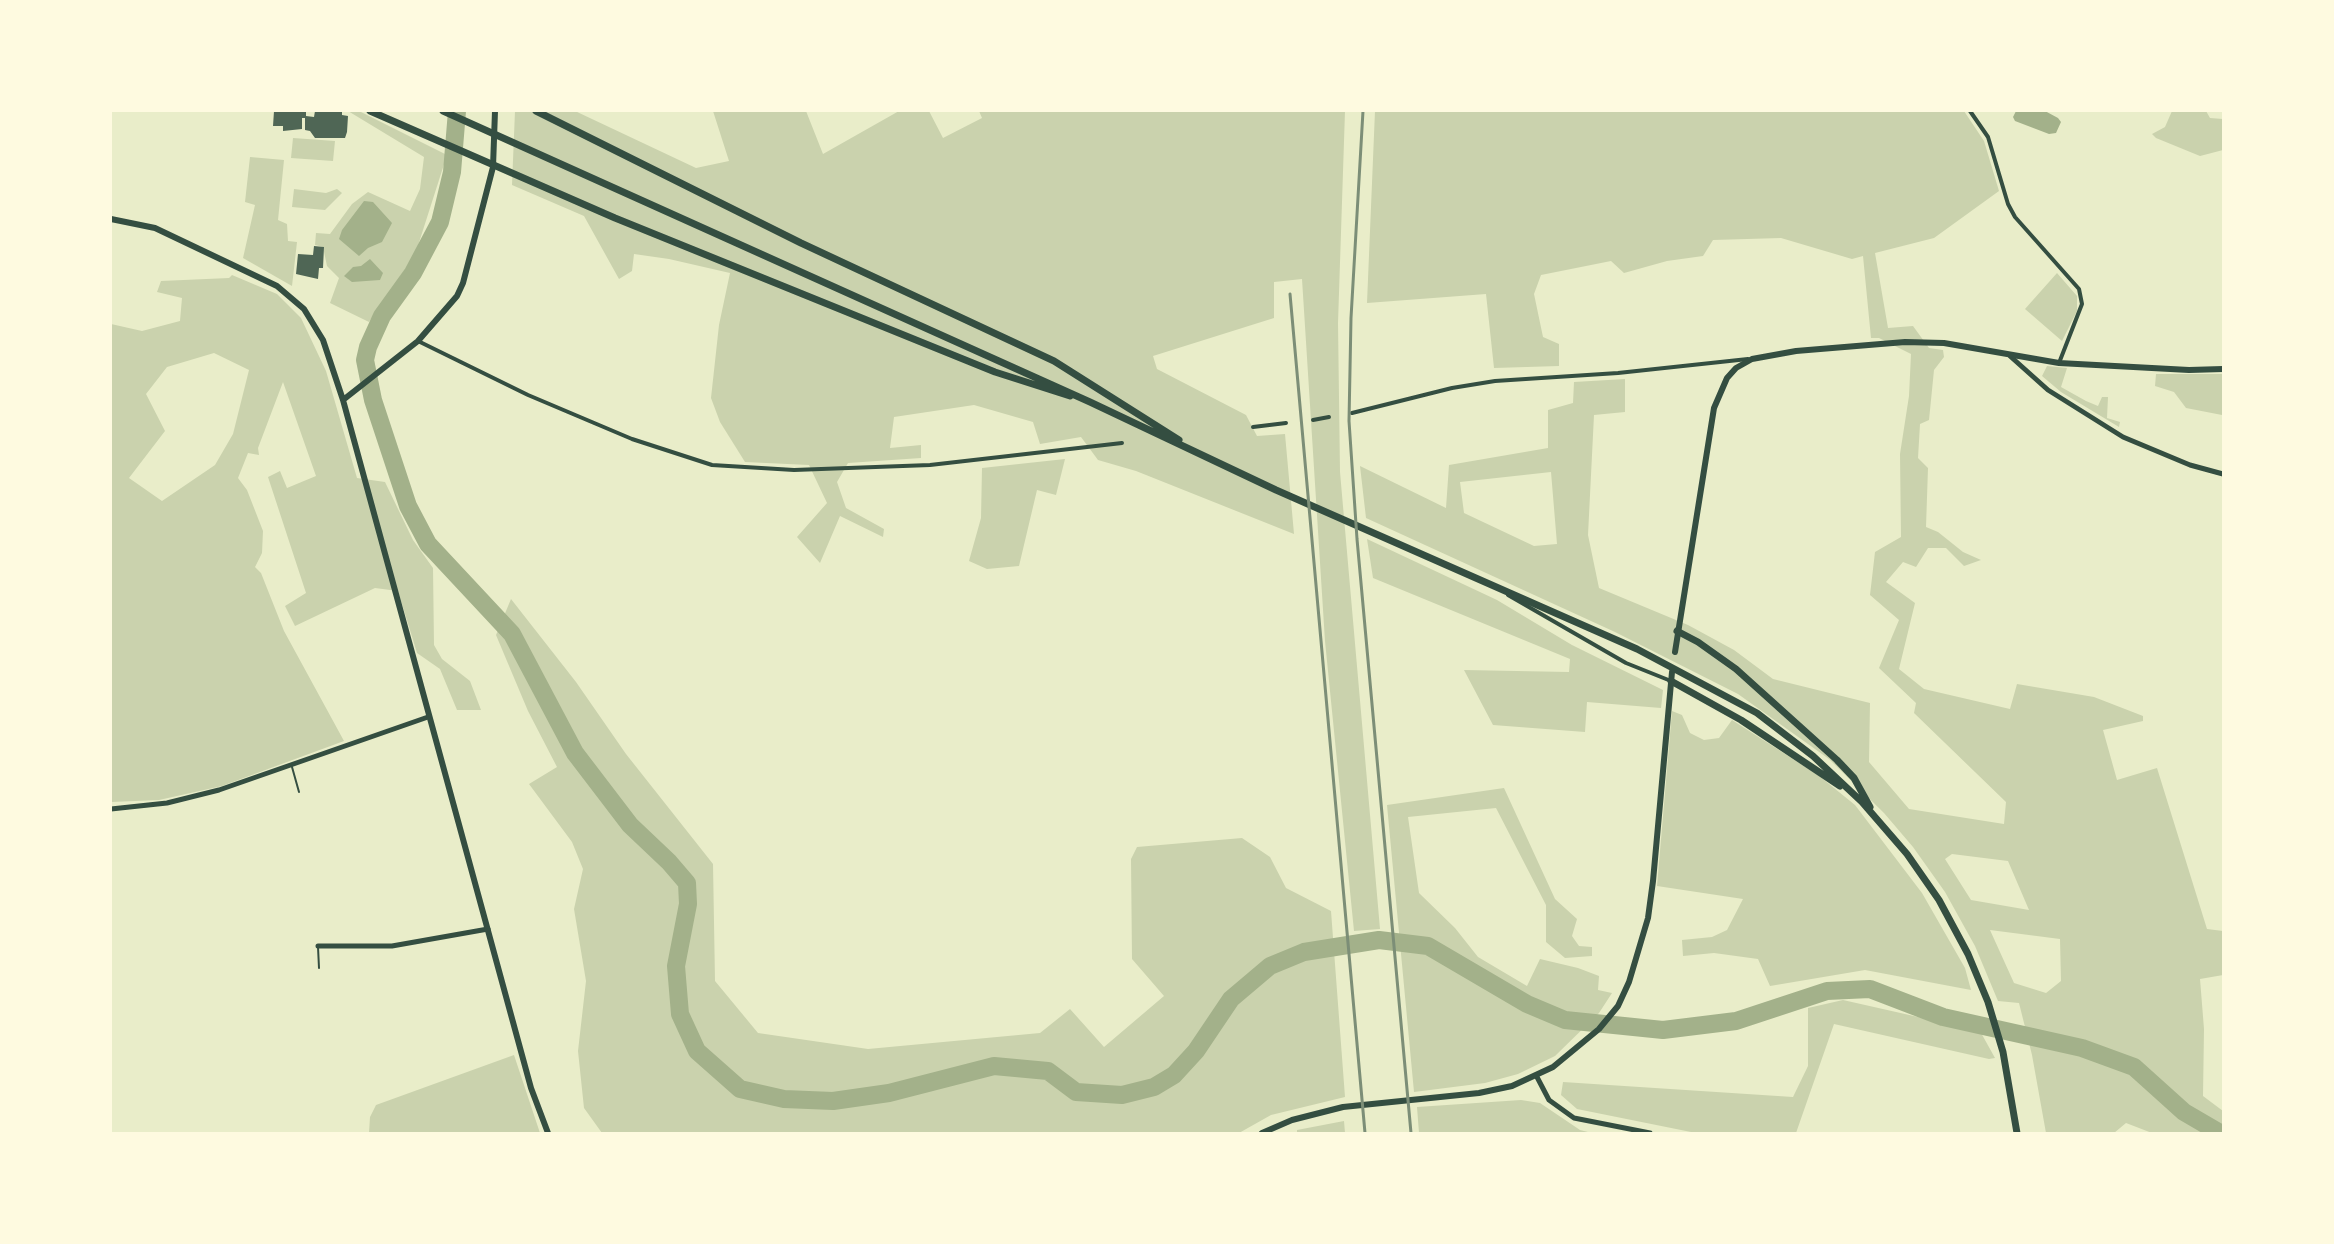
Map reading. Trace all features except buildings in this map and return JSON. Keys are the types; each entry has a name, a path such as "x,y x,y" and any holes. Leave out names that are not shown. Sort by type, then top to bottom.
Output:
{"highway":[{"path":"370,111 493,167 995,372 1090,402"},
{"path":"443,111 1090,402 1276,490 1637,649 1757,713 1814,756 1874,814 1907,854 1934,893 1968,954 1988,1002 2003,1052 2017,1133"},
{"path":"536,111 801,243 1054,361 1202,455"},
{"path":"1677,631 1698,642 1736,669 1837,760 1854,778 1874,814"},
{"path":"1671,681 1741,720 1862,802"}],"main road":[{"path":"343,400 418,341 447,311 464,283 493,167 495,111"},
{"path":"111,219 155,228 283,290 304,309 323,340 343,400 531,1088 548,1133"},
{"path":"1675,652 1714,408 1727,378 1736,368 1752,359 1796,351 1905,342 1944,343 2058,363 2189,370 2223,369"},
{"path":"1262,1133 1292,1120 1343,1107 1479,1093 1512,1086 1537,1077 1589,1039 1618,1006 1629,981 1647,918 1653,881 1672,672"}],"street":[{"path":"1970,111 1988,137 2008,204 2015,217 2079,289 2082,304 2058,363"},
{"path":"418,341 528,395 622,435 663,451 712,465 794,470 930,465 1122,444"},
{"path":"2010,356 2070,405 2123,437 2190,465 2223,474"},
{"path":"1352,413 1452,388 1495,381 1617,373 1752,359"},
{"path":"1313,420 1329,417"},
{"path":"1253,427 1286,423"},
{"path":"1493,585 1582,640 1626,663 1671,681"},
{"path":"111,809 195,797 429,717"},
{"path":"318,946 392,946 488,928"},
{"path":"1537,1077 1550,1100 1574,1118 1650,1133"}],"lane":[{"path":"291,764 299,792"},
{"path":"318,946 319,968"}],"shaded area":[{"path":"348,111 359,111 447,155 415,255 369,322 330,303 339,278 327,266 323,247 315,245 316,233 330,234 352,204 368,192 410,211 420,189 424,157"},
{"path":"515,111 575,111 696,168 729,161 713,111 806,111 823,154 899,111 929,111 943,138 982,118 979,111 1345,111 1338,323 1340,472 1380,929 1354,931 1325,641 1302,279 1274,282 1274,318 1153,356 1157,369 1246,415 1257,436 1285,434 1294,534 1136,471 1098,460 1081,437 1040,444 1033,422 974,405 894,417 890,448 921,445 921,458 848,463 837,482 846,508 884,529 883,537 840,516 820,563 797,537 827,503 809,465 745,462 720,422 711,398 719,325 730,273 669,259 634,254 632,271 619,279 584,216 512,185"},
{"path":"1375,111 1964,111 1984,141 1999,191 1934,238 1875,253 1888,328 1913,326 1929,348 1943,350 1944,357 1934,370 1929,420 1920,424 1918,458 1928,468 1926,527 1938,532 1963,552 1981,560 1964,566 1946,548 1928,548 1916,567 1903,562 1886,582 1915,603 1899,669 1924,689 2010,709 2017,684 2094,697 2143,716 2143,721 2103,730 2117,780 2157,768 2207,929 2223,931 2223,975 2200,979 2204,1029 2203,1096 2223,1111 2223,1133 2152,1133 2126,1123 2114,1133 2046,1133 2032,1055 2019,1003 1998,1001 1975,946 1945,892 1913,847 1884,813 1829,759 1738,694 1615,632 1366,518 1360,466 1446,508 1449,465 1548,448 1548,410 1573,403 1574,382 1625,379 1625,412 1594,415 1588,535 1599,588 1688,625 1734,650 1773,679 1870,703 1869,762 1909,809 2004,824 2006,802 1914,713 1916,703 1879,668 1899,620 1870,595 1875,552 1901,537 1900,454 1909,396 1911,354 1879,338 1871,338 1863,256 1852,259 1781,238 1713,240 1703,256 1667,261 1624,273 1611,261 1541,275 1534,294 1543,337 1559,344 1559,366 1494,368 1486,294 1367,303","holes":["1551,472 1557,544 1534,546 1464,513 1460,482","1952,854 2008,861 2029,910 1971,900 1945,859","1990,930 2060,939 2061,981 2046,993 2014,983"]},
{"path":"2016,111 2045,111 2061,122 2056,133 2049,134 2015,121 2013,117"},
{"path":"2172,111 2206,111 2210,118 2223,119 2223,150 2200,156 2156,138 2152,134 2165,127"},
{"path":"293,138 335,141 333,161 291,158"},
{"path":"250,157 284,160 278,220 287,224 288,241 297,242 292,286 243,258 255,205 245,202"},
{"path":"294,189 326,193 337,189 342,193 325,210 292,207"},
{"path":"364,201 373,202 392,223 382,242 368,248 359,256 339,239 342,230"},
{"path":"370,259 383,273 380,280 352,282 344,276 353,267 361,266"},
{"path":"2057,273 2077,296 2077,311 2062,341 2025,309"},
{"path":"232,275 277,294 301,318 326,371 357,478 385,482 413,540 433,568 434,645 442,659 470,681 481,710 457,710 440,669 417,653 398,591 375,588 295,626 285,606 306,593 268,477 280,471 287,488 316,476 283,382 258,448 259,455 248,453 238,478 247,490 263,531 262,553 255,567 261,573 284,631 344,741 222,786 159,800 111,802 111,324 142,331 180,321 182,298 157,292 161,281 229,278","holes":["214,353 249,370 233,434 215,465 162,501 129,478 165,431 146,394 167,367"]},
{"path":"2047,366 2067,368 2061,387 2086,401 2098,406 2102,397 2108,397 2107,418 2120,422 2119,427 2061,392 2042,376"},
{"path":"2156,374 2223,374 2222,415 2186,408 2174,392 2155,386"},
{"path":"1065,459 1056,495 1037,490 1019,566 987,569 969,561 981,518 982,468"},
{"path":"1367,539 1497,600 1572,645 1663,690 1661,708 1587,702 1585,732 1493,725 1464,670 1569,672 1570,659 1373,578"},
{"path":"511,599 576,682 626,754 713,864 715,981 758,1033 868,1049 1040,1033 1070,1009 1104,1047 1164,996 1132,959 1131,859 1137,847 1242,838 1270,857 1286,888 1331,911 1345,1097 1271,1115 1239,1133 602,1133 584,1108 578,1051 586,981 574,909 583,869 572,842 529,784 557,767 528,711 496,635"},
{"path":"1672,711 1682,715 1690,733 1704,740 1719,738 1732,720 1818,775 1855,805 1922,893 1965,968 1971,990 1865,970 1770,986 1758,959 1714,953 1683,956 1682,940 1712,937 1727,930 1743,899 1657,886"},
{"path":"1504,788 1555,899 1577,919 1572,936 1579,946 1592,947 1592,956 1565,958 1546,942 1546,905 1496,808 1408,817 1419,893 1455,928 1478,957 1527,986 1540,959 1578,968 1599,976 1598,990 1612,993 1599,1013 1555,1056 1518,1074 1485,1083 1414,1092 1387,805"},
{"path":"1843,1000 1980,1031 1995,1058 1989,1059 1834,1024 1796,1133 1691,1132 1577,1109 1561,1095 1563,1082 1793,1097 1808,1066 1808,1008"},
{"path":"514,1055 540,1133 369,1133 370,1117 376,1105"},
{"path":"1521,1100 1540,1103 1580,1130 1592,1133 1419,1133 1417,1107"},
{"path":"1344,1121 1345,1133 1297,1133 1297,1130"}],"waterway":[{"path":"457,111 452,172 440,222 413,273 382,316 368,347 365,360 373,400 408,506 428,544 512,634 575,753 630,825 669,862 687,883 688,904 676,966 680,1014 697,1051 740,1089 784,1099 833,1101 889,1093 994,1066 1048,1071 1076,1092 1122,1095 1154,1087 1174,1075 1196,1051 1231,999 1270,966 1304,952 1379,940 1428,946 1527,1004 1565,1020 1663,1030 1736,1021 1827,991 1870,989 1943,1017 2082,1048 2134,1067 2184,1112 2220,1133"}],"railway":[{"path":"1363,111 1351,318 1349,421 1357,539 1411,1133"},
{"path":"1290,294 1365,1133"}]}
